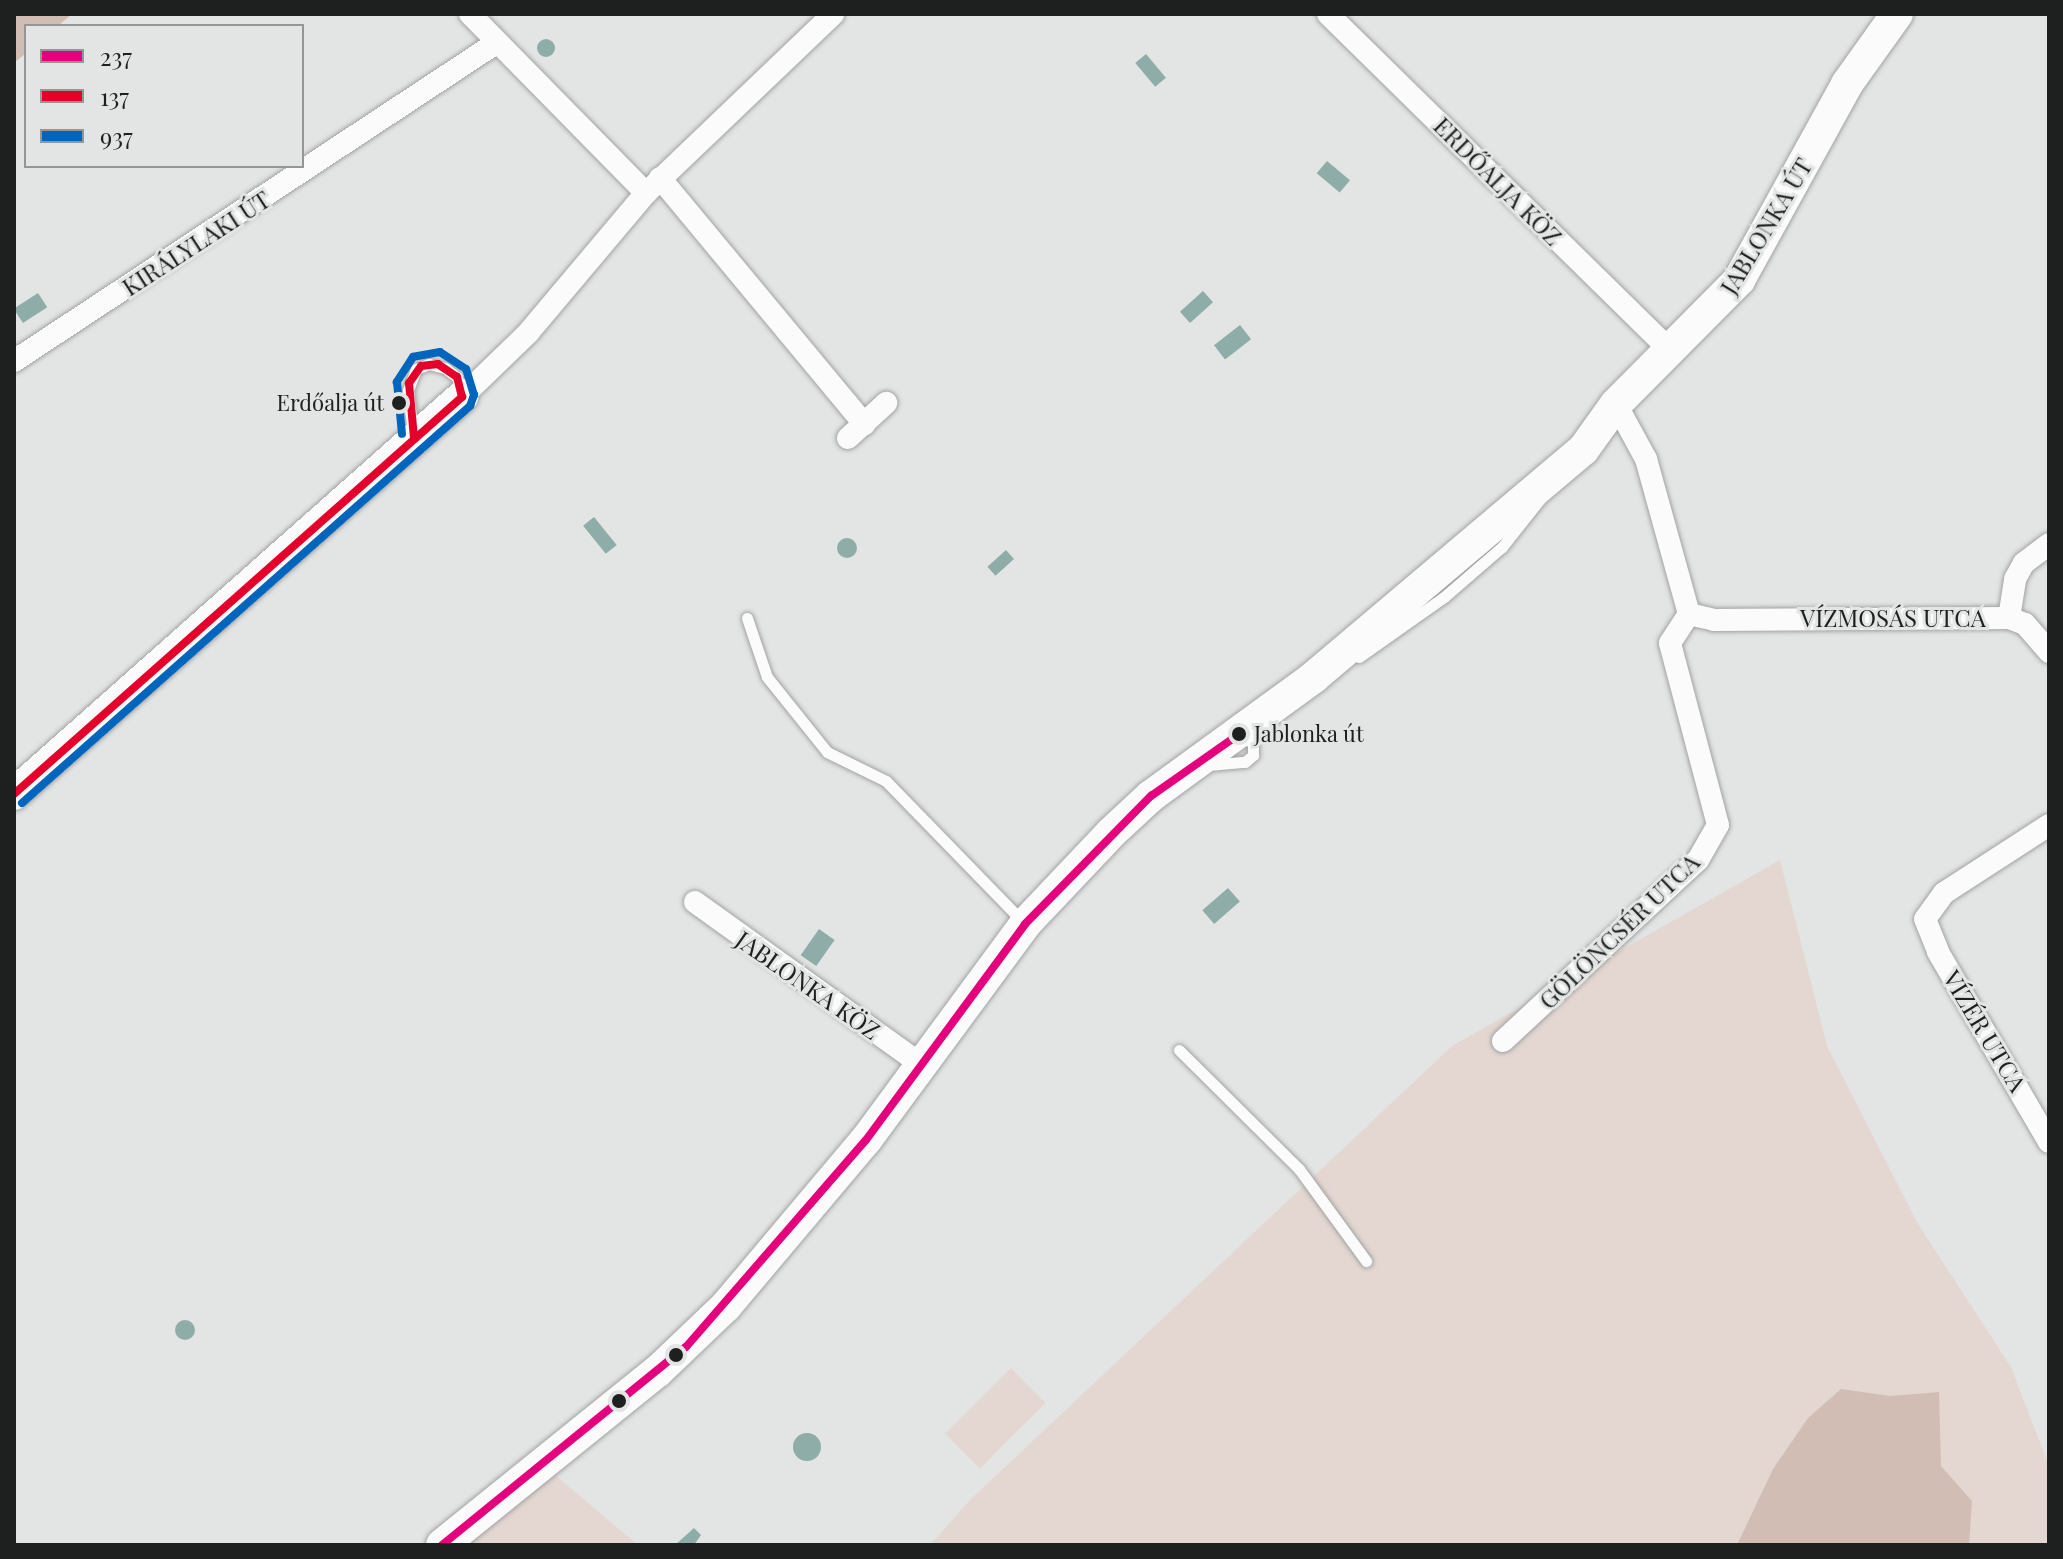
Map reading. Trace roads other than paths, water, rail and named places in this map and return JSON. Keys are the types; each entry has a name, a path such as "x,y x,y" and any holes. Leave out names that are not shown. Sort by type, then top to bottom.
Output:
{"street":[{"path":"470,14 496,43 653,186 856,431 886,403"},
{"path":"14,794 462,397 528,333 653,186 833,14"},
{"name":"ERDŐALJA KÖZ","path":"1328,14 1668,348"},
{"name":"JABLONKA ÚT","path":"442,1545 686,1347 779,1244 923,1066 1025,924 1111,833 1195,764 1242,732 1341,654 1583,450 1616,404 1668,348 1739,280 1847,84 1897,14"},
{"name":"KIRÁLYLAKI ÚT","path":"14,361 496,43"},
{"path":"1616,404 1646,459 1689,614"},
{"name":"VÍZMOSÁS UTCA","path":"1689,614 1714,620 2009,618 2015,579 2024,563 2049,544"},
{"name":"GÖLÖNCSÉR UTCA","path":"1503,1041 1698,860 1718,825 1670,643 1689,614"},
{"path":"2009,618 2025,624 2049,652"},
{"name":"VÍZÉR UTCA","path":"2049,825 1944,893 1925,919 1938,952 2049,1142"},
{"name":"JABLONKA KÖZ","path":"695,902 923,1066"}],"lane":[{"path":"414,438 408,390 416,369 429,364 445,368 457,377 462,397"},
{"path":"747,618 767,677 827,752 886,781 1025,924"},
{"path":"1179,1050 1299,1169 1366,1261"}],"place":[{"name":"Erdőalja út","path":"399,403"},
{"name":"Jablonka út","path":"1239,734"}]}
